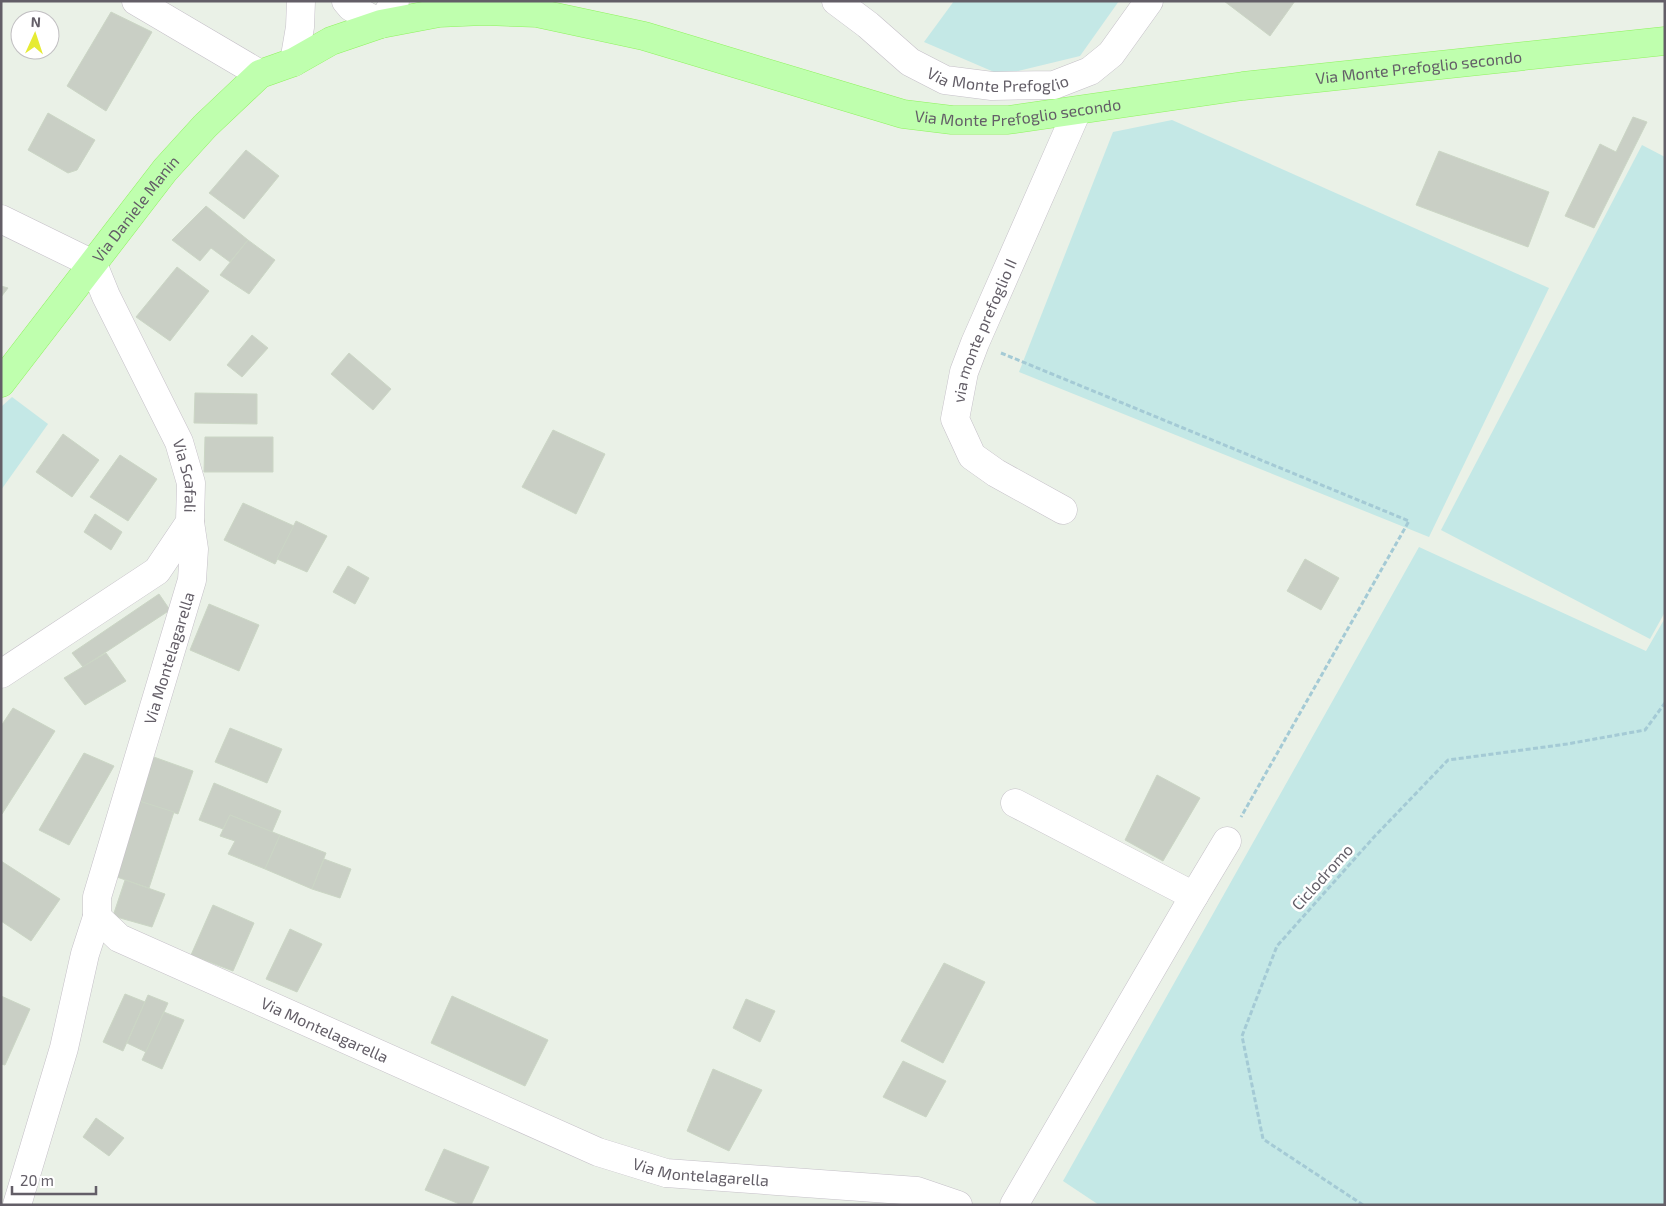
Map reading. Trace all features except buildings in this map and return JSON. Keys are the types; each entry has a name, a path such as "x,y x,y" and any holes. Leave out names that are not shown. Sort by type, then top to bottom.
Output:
{"main road":[{"name":"Via Monte Prefoglio secondo","path":"381,24 439,13 527,7 644,36 903,114 952,120 1008,120 1243,86 1665,41"},
{"name":"Via Daniele Manin","path":"1,383 166,170 205,126 260,74 294,62 331,41 381,24"}],"street":[{"path":"136,1 260,74"},
{"path":"294,62 300,27 301,1"},
{"path":"346,1 351,7 381,24 395,1"},
{"name":"Via Monte Prefoglio","path":"836,1 868,25 910,62 945,80 992,86 1054,85 1090,71 1110,54 1149,1"},
{"name":"via monte prefoglio II","path":"1063,510 996,473 972,456 955,419 964,372 975,343 1077,111"},
{"path":"1,219 93,264"},
{"name":"Via Scafali","path":"1,674 157,571 190,522 191,483 179,442 106,296 93,264"},
{"name":"Via Montelagarella","path":"190,522 194,549 192,580 97,897 97,917 119,938 598,1152 666,1173 917,1191 958,1205"},
{"path":"1015,803 1194,896"},
{"path":"1014,1205 1227,841"},
{"path":"17,1205 64,1048 85,954 97,917"}],"path":[{"path":"975,343 1409,521 1227,841"},
{"name":"Ciclodromo","path":"1363,1205 1263,1139 1242,1036 1276,946 1374,837 1448,760 1567,744 1645,730 1665,703"}],"shaded area":[{"path":"954,1 1119,1 1080,56 1001,75 924,42"},
{"path":"1172,120 1549,288 1429,537 1019,372 1113,132"},
{"path":"1642,145 1665,157 1665,612 1650,639 1441,530"},
{"path":"12,397 48,424 1,490 1,407"},
{"path":"1419,547 1646,651 1665,618 1665,1205 1099,1205 1063,1181"}]}
